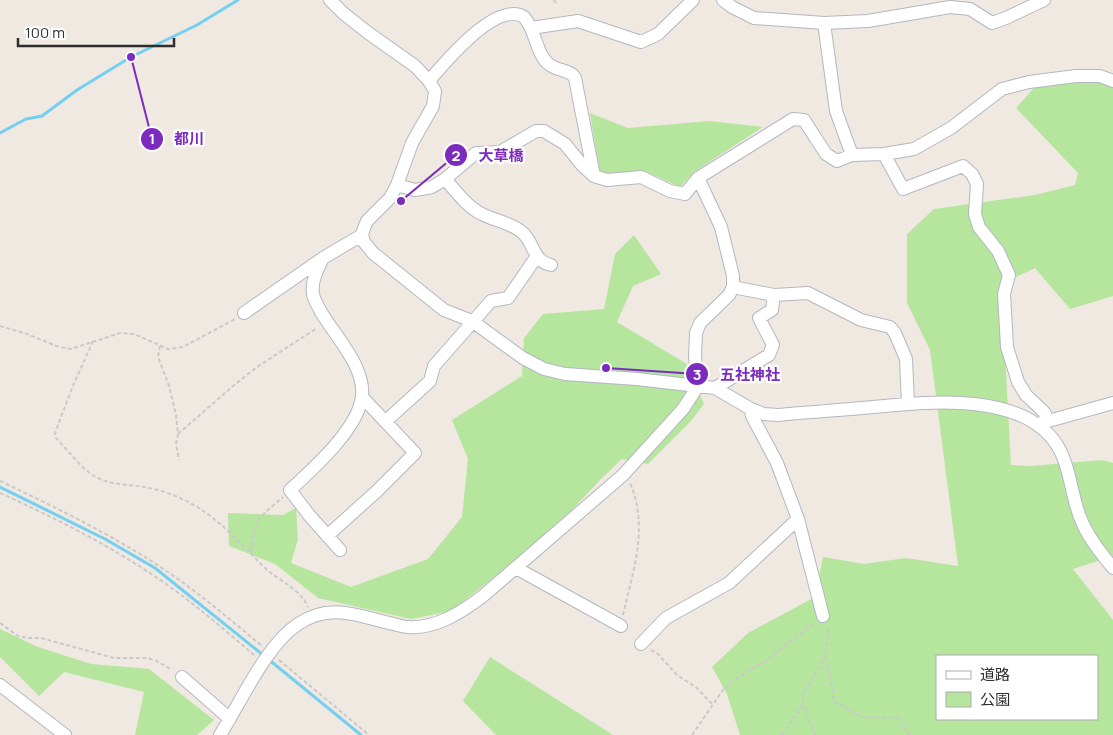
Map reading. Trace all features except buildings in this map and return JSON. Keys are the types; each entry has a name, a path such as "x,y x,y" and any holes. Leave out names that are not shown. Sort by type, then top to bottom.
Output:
{"street":[{"path":"330,0 355,22 415,66 429,80 435,91 433,106 412,144 397,185 390,198 367,222 362,235 364,242 372,253 444,310 472,321 523,358 544,369 564,374 637,379 715,388 751,409 764,414 778,415 947,402 998,408 1042,422 1113,403"},
{"path":"531,28 578,20 641,42 658,34 693,0"},
{"path":"723,0 732,7 754,18 824,23 868,21 950,8 970,9 992,22 1006,18 1044,0"},
{"path":"429,80 478,24 502,11 510,9 519,13 531,28 543,58 555,69 573,74 575,78 594,176"},
{"path":"824,23 836,111 852,156"},
{"path":"397,185 415,190 424,189 445,179 476,153 500,152 536,131 544,131 565,144 582,165 594,176 607,180 641,177 670,191 685,194 698,178 793,119 804,120 826,154 837,161 852,156 884,154 914,149 951,128 1002,89 1029,82 1076,76 1100,76 1113,81"},
{"path":"884,154 903,188 963,166 972,174 977,184 975,214 979,227 998,250 1009,275 1004,294 1007,347 1018,382 1026,395 1044,412 1042,422 1044,430 1063,457 1079,517 1095,545 1113,568"},
{"path":"220,735 267,658 278,642 289,631 312,616 327,612 344,611 408,627 427,626 448,619 469,607 624,475 683,409 698,386 695,356 696,333 700,323 729,295 733,287 733,276 722,227 698,178"},
{"path":"445,179 469,206 476,211 524,234 537,256 544,263 552,265"},
{"path":"244,313 324,258 362,235"},
{"path":"386,421 430,380 434,366 491,300 508,298 537,256"},
{"path":"324,258 315,277 313,295 325,319 343,345 359,374 362,398 345,432 314,468 290,490 340,550"},
{"path":"733,287 774,295 808,293 861,320 890,327 895,332 906,359 908,404"},
{"path":"715,388 769,355 772,351 773,345 759,318 772,310 774,295"},
{"path":"327,536 377,492 415,453 362,398"},
{"path":"751,409 752,416 776,463 798,518 823,616"},
{"path":"641,644 666,618 729,583 798,518"},
{"path":"516,568 621,626"},
{"path":"182,678 230,719"},
{"path":"0,685 65,735"}],"path":[{"path":"0,326 27,334 58,348 71,350 120,333 144,337 168,349 183,347 244,313"},
{"path":"178,434 257,367 318,328 325,319"},
{"path":"93,341 72,388 55,433 56,438 93,475 110,483 150,488 184,499 203,511 251,552 264,567 296,589 305,600 312,616"},
{"path":"160,346 158,357 169,386 176,415 178,434 176,444 179,460"},
{"path":"621,626 639,540 636,499 624,475"},
{"path":"0,481 99,529 157,565 217,608 267,658"},
{"path":"251,552 253,530 258,519 290,490"},
{"path":"0,493 89,536 144,570 188,600 370,735"},
{"path":"692,735 723,690 736,679 767,660 823,616 828,634 825,657 803,695 803,704 815,735"},
{"path":"0,623 18,636 41,638 74,646 102,656 155,660 182,678"},
{"path":"641,644 658,654 677,676 697,688 712,704"},
{"path":"825,657 830,666 831,692 835,702 862,717 897,718 910,735"},
{"path":"782,735 803,704"}],"green space":[{"path":"1079,72 1113,84 1113,296 1070,309 1035,268 1016,277 1002,301 1011,465 1030,466 1102,460 1113,463 1113,556 1073,569 1113,620 1113,735 740,735 727,694 712,667 748,633 815,597 823,557 864,564 906,558 958,566 930,350 907,303 907,234 934,209 1035,195 1075,185 1078,173 1016,108 1043,78"},
{"path":"590,113 628,128 709,121 763,127 695,171 680,187 647,172 600,173"},
{"path":"634,235 661,274 633,286 617,322 687,364 704,404 690,422 648,464 622,459 551,532 451,611 411,619 318,598 275,564 229,546 228,513 283,515 296,508 298,539 291,563 351,587 428,559 462,517 468,459 452,420 522,376 524,338 543,314 604,309 615,254"},
{"path":"0,629 38,647 91,664 149,669 214,720 197,735 135,735 144,692 64,672 39,696 0,657"},
{"path":"490,657 613,735 496,735 463,701"}],"waterway":[{"path":"0,133 26,119 42,116 77,90 131,57 197,25 238,0"},
{"path":"0,487 105,539 155,568 263,655"},
{"path":"268,659 361,735"}],"place":[{"name":"都川","path":"131,57"},
{"name":"大草橋","path":"401,201"},
{"name":"五社神社","path":"606,368"}]}
